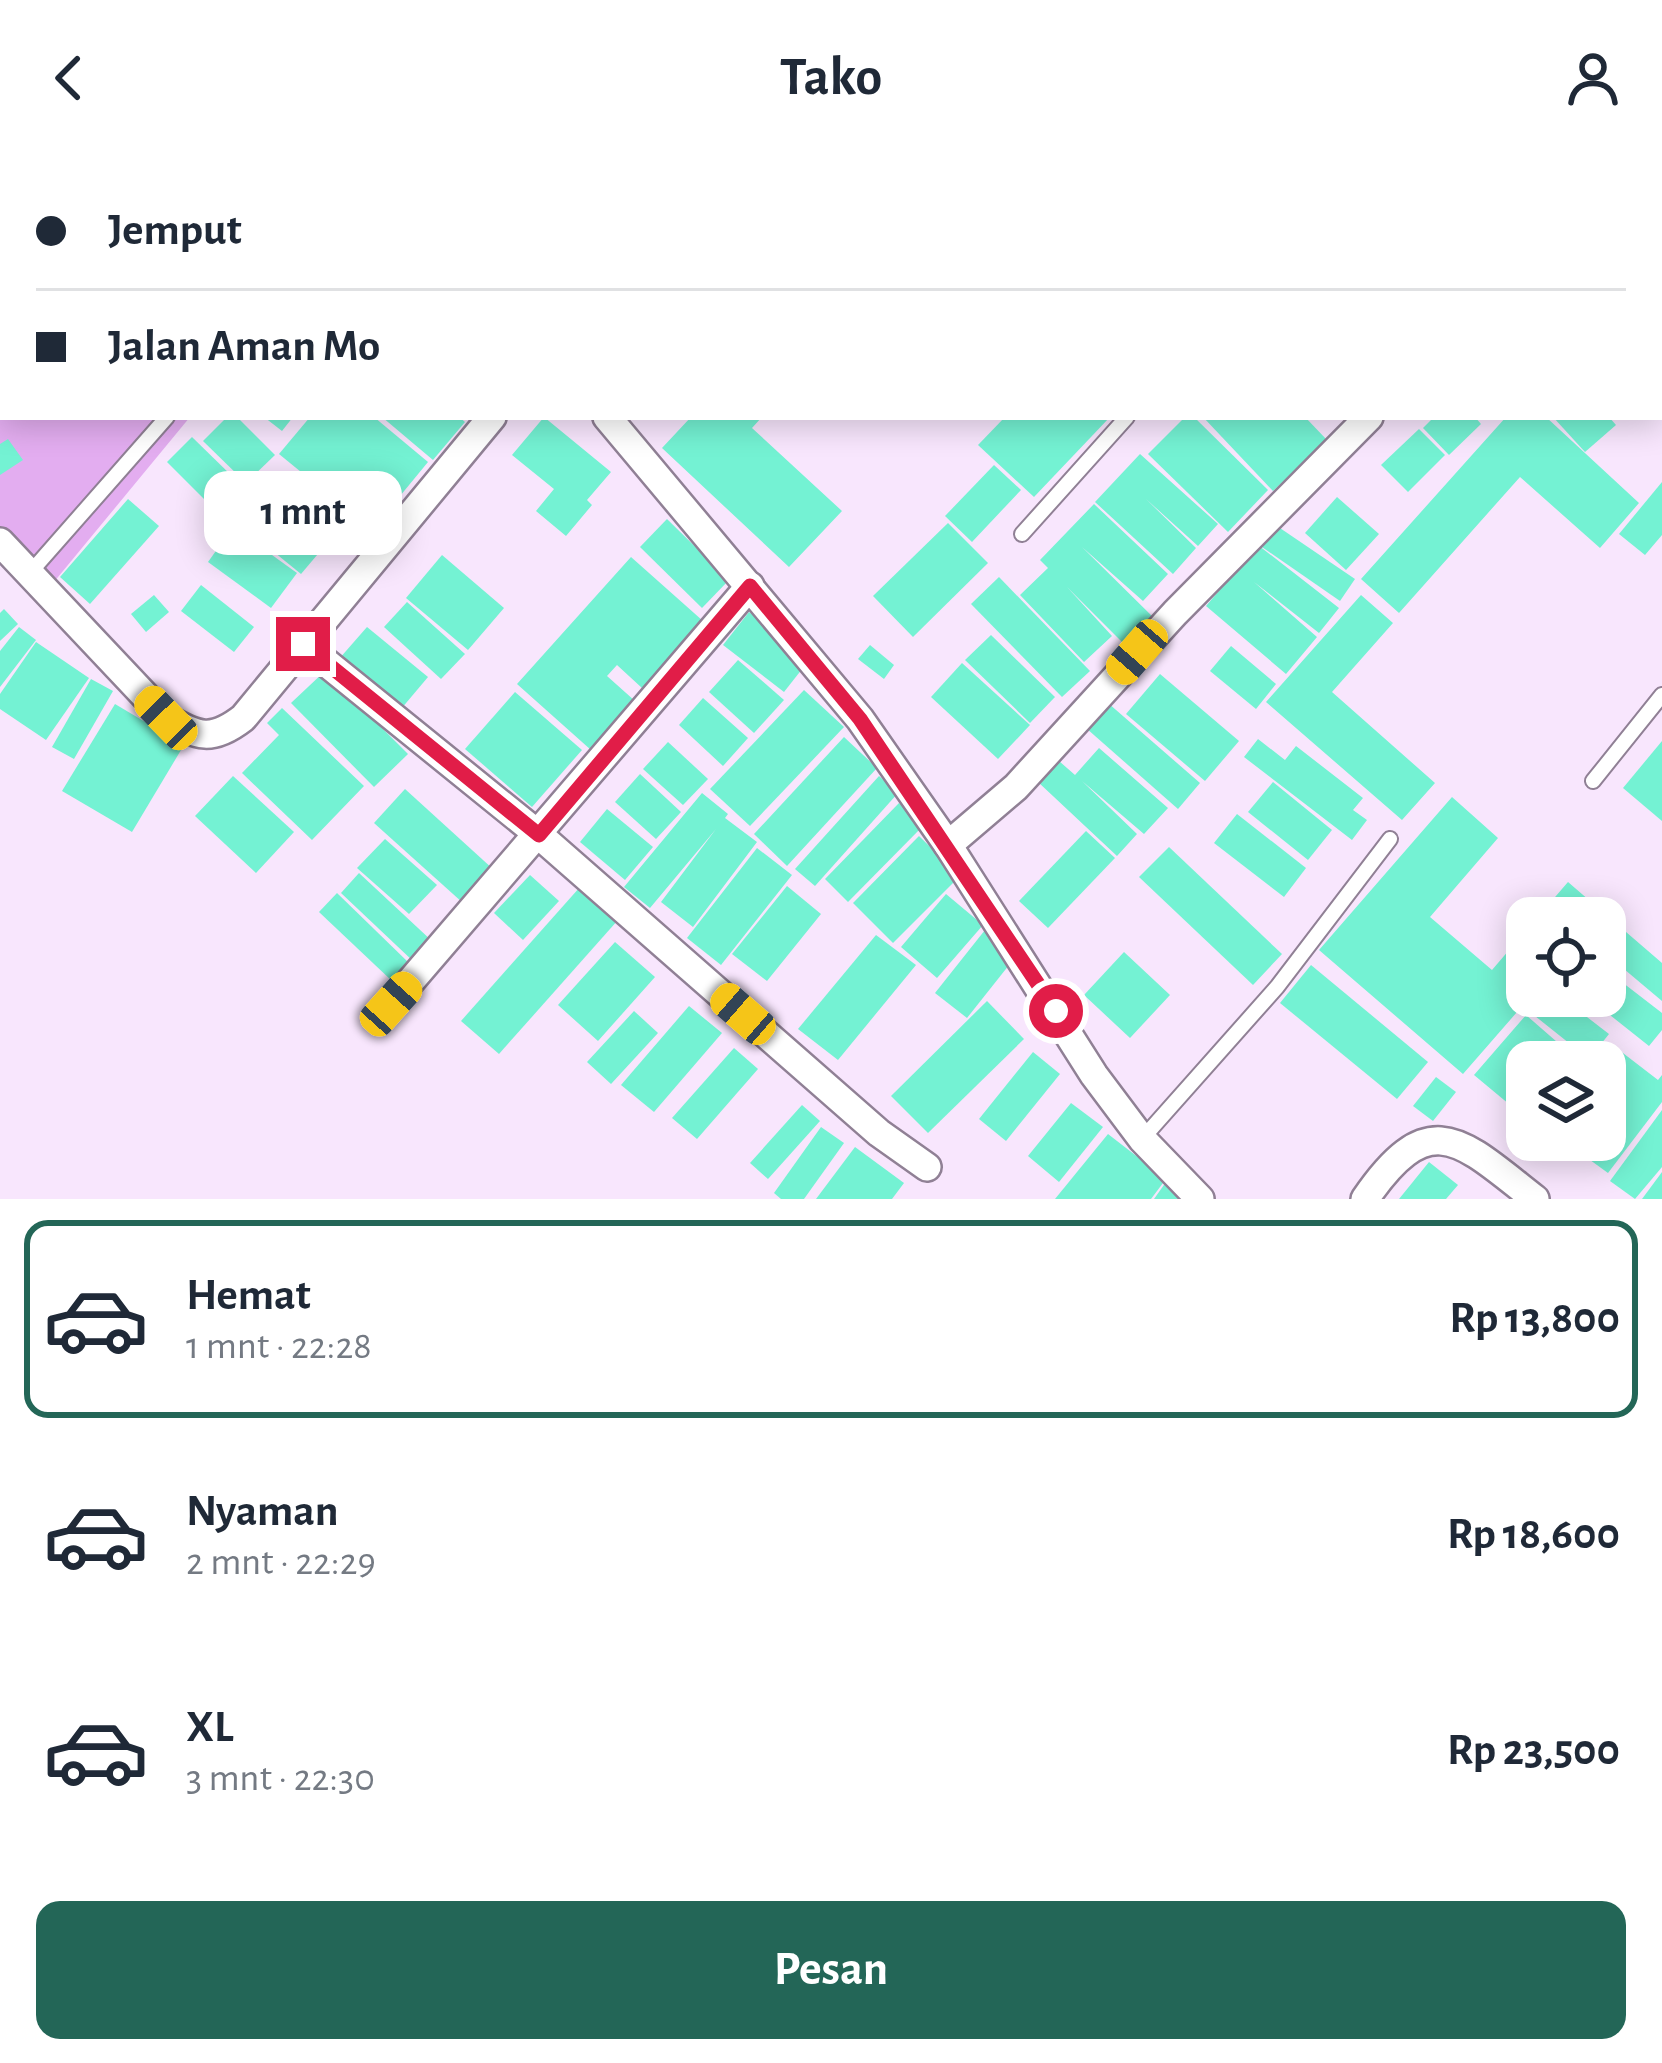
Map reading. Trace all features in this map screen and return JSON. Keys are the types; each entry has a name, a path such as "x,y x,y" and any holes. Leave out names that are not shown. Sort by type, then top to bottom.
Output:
{"street":[{"path":"0,542 166,718 208,736 225,732 243,718 490,420"},
{"path":"610,420 860,719 948,845 1094,1075 1142,1139 1200,1199"},
{"path":"948,845 1016,787 1174,613 1367,420"},
{"path":"391,1004 750,586"},
{"path":"303,644 539,835 879,1133 927,1167"},
{"path":"1365,1199 1389,1163 1407,1148 1427,1141 1451,1141 1472,1150 1534,1199"}],"lane":[{"path":"28,575 164,420"},
{"path":"1022,533 1124,420"},
{"path":"1593,781 1662,695"},
{"path":"1142,1139 1277,987 1390,838"}],"shaded area":[{"path":"0,420 188,420 44,594 0,547"}],"building":[{"path":"224,420 240,420 275,455 246,483 203,441"},
{"path":"268,420 291,420 282,431"},
{"path":"307,420 378,420 428,462 372,530 279,454"},
{"path":"386,420 465,422 433,460"},
{"path":"541,420 548,420 611,472 566,536 536,511 554,489 512,455"},
{"path":"688,420 759,420 752,428 842,511 789,567 662,448"},
{"path":"1002,420 1107,420 1034,497 978,445"},
{"path":"1182,420 1197,420 1268,490 1228,532 1148,454"},
{"path":"1206,420 1308,420 1327,440 1273,491"},
{"path":"1431,420 1478,420 1481,424 1449,455 1423,428"},
{"path":"1503,420 1549,420 1639,503 1600,548 1520,477 1399,613 1361,579"},
{"path":"1556,420 1612,420 1616,425 1585,452"},
{"path":"1419,429 1445,455 1408,492 1381,465"},
{"path":"192,437 236,480 211,506 167,462"},
{"path":"8,439 23,460 0,475 0,444"},
{"path":"1140,454 1218,524 1198,546 1146,499 1196,548 1173,574 1095,502"},
{"path":"994,465 1021,490 972,542 945,516"},
{"path":"300,474 359,522 334,551 275,503"},
{"path":"242,482 323,548 301,574 221,509"},
{"path":"1662,482 1662,535 1645,555 1619,534"},
{"path":"1337,497 1379,534 1346,570 1305,533"},
{"path":"128,499 159,526 90,604 60,577"},
{"path":"1094,504 1168,574 1143,601 1082,547 1156,620 1128,648 1067,587 1112,636 1084,662 1020,595 1048,568 1040,560"},
{"path":"667,519 729,580 702,608 640,547"},
{"path":"948,523 988,563 913,637 873,596"},
{"path":"1274,524 1355,579 1340,601 1259,545"},
{"path":"233,527 297,573 271,608 208,562"},
{"path":"1258,545 1339,608 1319,633 1254,582 1317,637 1286,674 1206,606"},
{"path":"442,555 504,608 468,650 406,598"},
{"path":"631,557 703,621 642,688 617,665 607,676 635,701 591,750 517,684"},
{"path":"999,577 1090,671 1062,697 971,604"},
{"path":"201,585 254,627 234,652 181,611"},
{"path":"154,595 169,612 146,632 131,614"},
{"path":"1361,595 1393,623 1332,692 1435,783 1402,820 1266,702"},
{"path":"407,602 465,654 441,679 384,627"},
{"path":"4,609 18,624 0,641 0,613"},
{"path":"749,612 810,659 784,692 723,645"},
{"path":"19,627 36,640 0,687 0,651"},
{"path":"367,627 428,677 401,709 339,659"},
{"path":"991,635 1055,697 1030,723 965,660"},
{"path":"36,642 89,678 46,740 0,709 0,694"},
{"path":"870,645 894,665 884,679 858,659"},
{"path":"1231,646 1276,684 1256,709 1210,671"},
{"path":"738,660 784,700 754,733 709,692"},
{"path":"962,663 1030,725 998,759 931,697"},
{"path":"325,671 408,754 374,787 291,703"},
{"path":"1160,674 1239,741 1205,781 1126,714"},
{"path":"91,679 113,691 74,759 52,747"},
{"path":"804,690 844,727 750,826 710,789"},
{"path":"515,692 582,750 532,807 465,749"},
{"path":"703,698 748,738 723,766 679,725"},
{"path":"1108,703 1200,783 1178,809 1086,728"},
{"path":"115,704 184,745 132,832 62,791"},
{"path":"282,708 364,786 312,840 242,773 279,735 267,723"},
{"path":"844,737 877,768 787,866 754,834"},
{"path":"1258,739 1285,760 1296,746 1363,798 1353,810 1367,820 1352,840 1244,757"},
{"path":"1662,741 1662,821 1623,788"},
{"path":"668,742 708,779 683,805 643,769"},
{"path":"1099,748 1168,808 1144,834 1082,781 1137,834 1117,856 1038,782 1059,761 1075,775"},
{"path":"640,774 681,812 656,839 615,802"},
{"path":"233,776 294,832 256,873 195,816"},
{"path":"879,776 898,793 815,886 795,869"},
{"path":"1273,782 1332,830 1308,860 1248,812"},
{"path":"405,789 494,870 463,903 374,823"},
{"path":"702,793 757,842 693,927 661,902 716,829 650,908 624,887"},
{"path":"1452,797 1498,838 1430,917 1492,970 1506,954 1506,1017 1513,1017 1463,1074 1319,950"},
{"path":"899,803 923,826 848,902 825,879"},
{"path":"607,809 653,847 625,880 580,842"},
{"path":"1237,814 1306,868 1284,897 1214,843"},
{"path":"1086,831 1115,858 1048,928 1019,901"},
{"path":"919,836 960,876 893,943 853,903"},
{"path":"385,839 437,885 409,914 357,868"},
{"path":"1169,847 1282,954 1253,985 1139,877"},
{"path":"757,848 792,875 721,965 687,938"},
{"path":"359,873 433,942 414,962 341,893"},
{"path":"530,875 559,901 523,940 494,913"},
{"path":"1568,882 1585,897 1555,897"},
{"path":"787,886 821,914 767,981 732,954"},
{"path":"580,887 618,920 499,1054 461,1021"},
{"path":"337,893 409,963 392,981 319,912"},
{"path":"946,894 983,925 937,978 901,947"},
{"path":"985,930 1017,955 967,1018 935,993"},
{"path":"1626,932 1662,963 1662,1001 1626,971"},
{"path":"876,935 916,965 838,1060 798,1029"},
{"path":"615,942 655,977 598,1041 558,1005"},
{"path":"1124,952 1170,995 1130,1038 1084,995"},
{"path":"1311,965 1428,1062 1397,1099 1280,1003"},
{"path":"1626,985 1662,1013 1662,1030 1649,1046 1612,1017 1626,1017"},
{"path":"987,1001 1024,1039 928,1133 891,1096"},
{"path":"689,1006 722,1033 654,1112 621,1085"},
{"path":"634,1011 658,1033 611,1084 587,1062"},
{"path":"1524,1017 1556,1041 1506,1041 1506,1102 1474,1075"},
{"path":"1536,1017 1587,1017 1609,1034 1603,1041 1566,1041"},
{"path":"734,1048 758,1069 697,1139 672,1118"},
{"path":"1033,1052 1060,1074 1006,1141 979,1119"},
{"path":"1626,1055 1658,1080 1662,1075 1662,1102 1626,1149"},
{"path":"1436,1077 1456,1092 1433,1121 1413,1106"},
{"path":"1071,1103 1103,1127 1059,1182 1028,1156"},
{"path":"802,1105 820,1121 768,1179 750,1163"},
{"path":"1662,1110 1662,1167 1635,1199 1610,1181"},
{"path":"821,1127 844,1143 804,1199 781,1199 774,1193"},
{"path":"1108,1134 1166,1179 1151,1199 1055,1199"},
{"path":"855,1147 904,1183 892,1199 816,1199"},
{"path":"1591,1161 1617,1161 1608,1173"},
{"path":"1429,1162 1458,1185 1446,1199 1399,1199"},
{"path":"1662,1172 1662,1199 1642,1199"},
{"path":"1166,1182 1193,1199 1154,1199"}],"route":[{"path":"303,644 539,835 750,586 860,719 1056,1011"}]}
